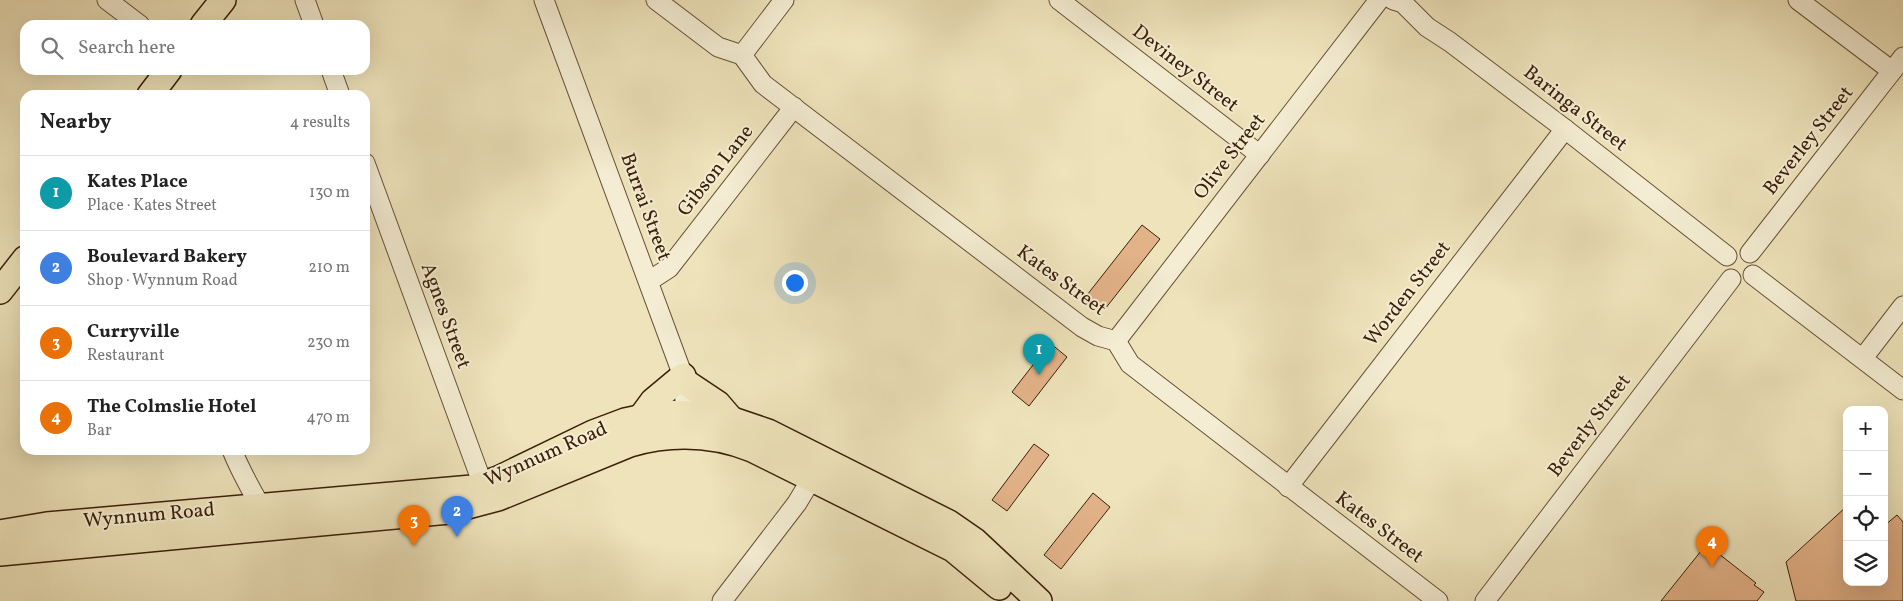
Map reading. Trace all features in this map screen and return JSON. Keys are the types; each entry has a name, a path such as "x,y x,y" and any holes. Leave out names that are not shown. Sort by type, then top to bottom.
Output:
{"main road":[{"path":"207,20 223,0"},
{"path":"154,90 164,75"},
{"path":"0,291 20,265"},
{"path":"642,416 653,401 684,379 718,404 730,418"},
{"name":"Wynnum Road","path":"0,533 47,525 87,521 455,491 483,485 610,425 642,416 687,423 812,478 953,549 977,567 1013,601"},
{"name":"Wynnum Road","path":"0,553 449,511 498,498 630,444 687,423 730,418 768,432 949,523 974,541 1039,601"},
{"path":"343,500 363,509 418,504 428,508 431,513"},
{"path":"141,517 145,527 169,527 182,535"},
{"path":"87,521 103,533 107,542"}],"street":[{"path":"107,0 133,20"},
{"path":"305,0 312,20"},
{"name":"Burrai Street","path":"544,0 684,379 687,423"},
{"path":"656,0 718,47 742,55 784,0"},
{"name":"Deviney Street","path":"1059,0 1260,155"},
{"name":"Olive Street","path":"1116,341 1379,0"},
{"path":"1798,0 1898,64"},
{"name":"Baringa Street","path":"1400,1 1427,27 1450,42 1565,129 1727,256"},
{"name":"Kates Street","path":"742,55 757,78 1082,327 1098,336 1116,341 1130,364 1438,601"},
{"name":"Beverley Street","path":"1750,253 1898,64"},
{"path":"333,75 338,90"},
{"name":"Gibson Lane","path":"649,281 669,268 794,106"},
{"name":"Worden Street","path":"1288,487 1565,129"},
{"name":"Agnes Street","path":"370,177 483,485"},
{"path":"1737,250 1750,253 1756,263 1753,275 1743,282 1731,279 1724,268 1727,256 1737,250"},
{"path":"1753,275 1903,390"},
{"name":"Beverly Street","path":"1485,601 1731,279"},
{"path":"1863,358 1903,306"},
{"path":"234,455 240,471 248,481 262,507"},
{"path":"234,509 239,490 240,471"},
{"path":"722,601 797,503 812,478"}],"building":[{"path":"1142,225 1160,239 1105,309 1087,295"},
{"path":"1050,343 1067,357 1029,406 1012,392"},
{"path":"1034,444 1049,455 1007,511 992,500"},
{"path":"1093,493 1110,507 1061,569 1044,555"},
{"path":"1843,510 1843,586 1888,586 1888,523 1897,515 1903,522 1903,601 1796,601 1786,562"},
{"path":"1705,546 1712,552 1714,550 1756,583 1754,585 1764,592 1757,601 1661,601"}],"place":[{"name":"Kates Place","path":"1039,375"},
{"name":"Boulevard Bakery","path":"457,537"},
{"name":"Curryville","path":"414,546"},
{"name":"The Colmslie Hotel","path":"1712,567"}]}
